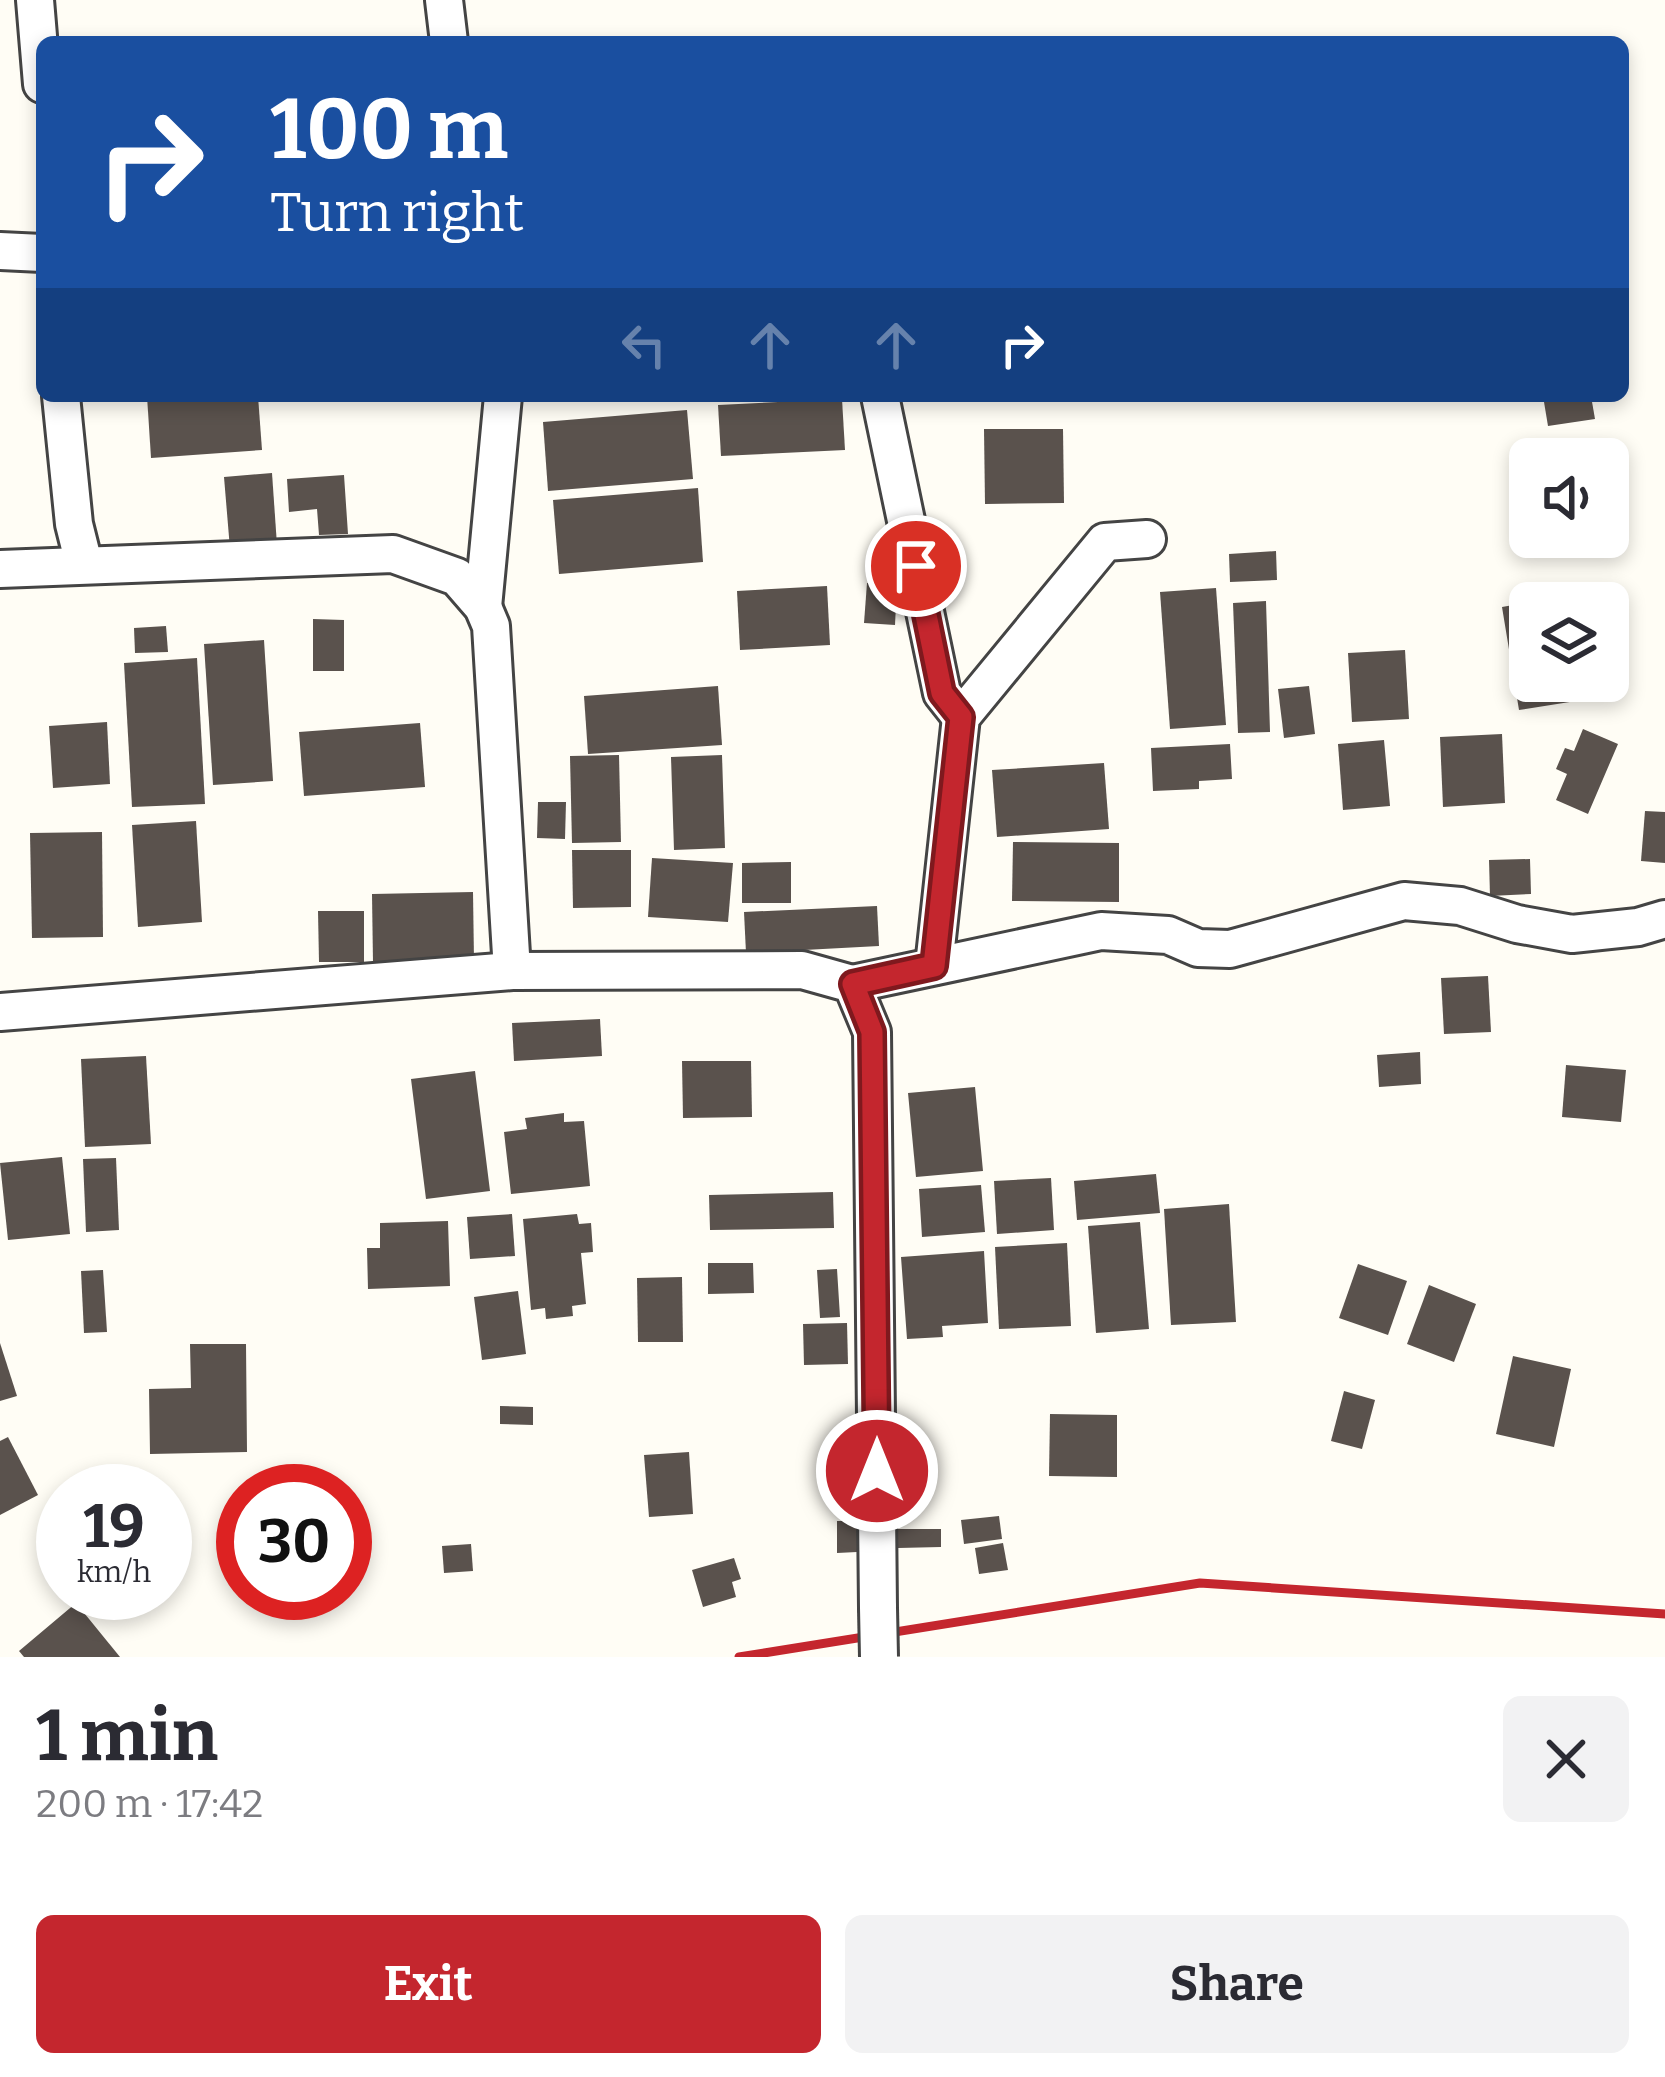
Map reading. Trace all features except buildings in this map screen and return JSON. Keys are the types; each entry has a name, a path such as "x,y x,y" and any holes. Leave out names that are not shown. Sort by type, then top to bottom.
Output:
{"street":[{"path":"35,0 38,36"},
{"path":"444,0 447,36"},
{"path":"0,251 36,253"},
{"path":"62,402 74,524 84,564"},
{"path":"483,607 502,402"},
{"path":"881,402 942,693 961,717"},
{"path":"934,966 961,717 1105,542 1147,539"},
{"path":"0,569 394,554 458,577 483,607 491,626 512,971"},
{"path":"0,1012 512,971 802,970 853,984 1101,931 1168,935 1198,947 1230,949 1404,901 1460,906 1517,924 1572,934 1665,919"},
{"path":"853,984 872,1032 879,1657"}],"railway":[{"path":"739,1657 1200,1583 1665,1614"}],"route":[{"path":"877,1471 872,1032 853,984 934,966 961,717 942,693 916,566"}]}
